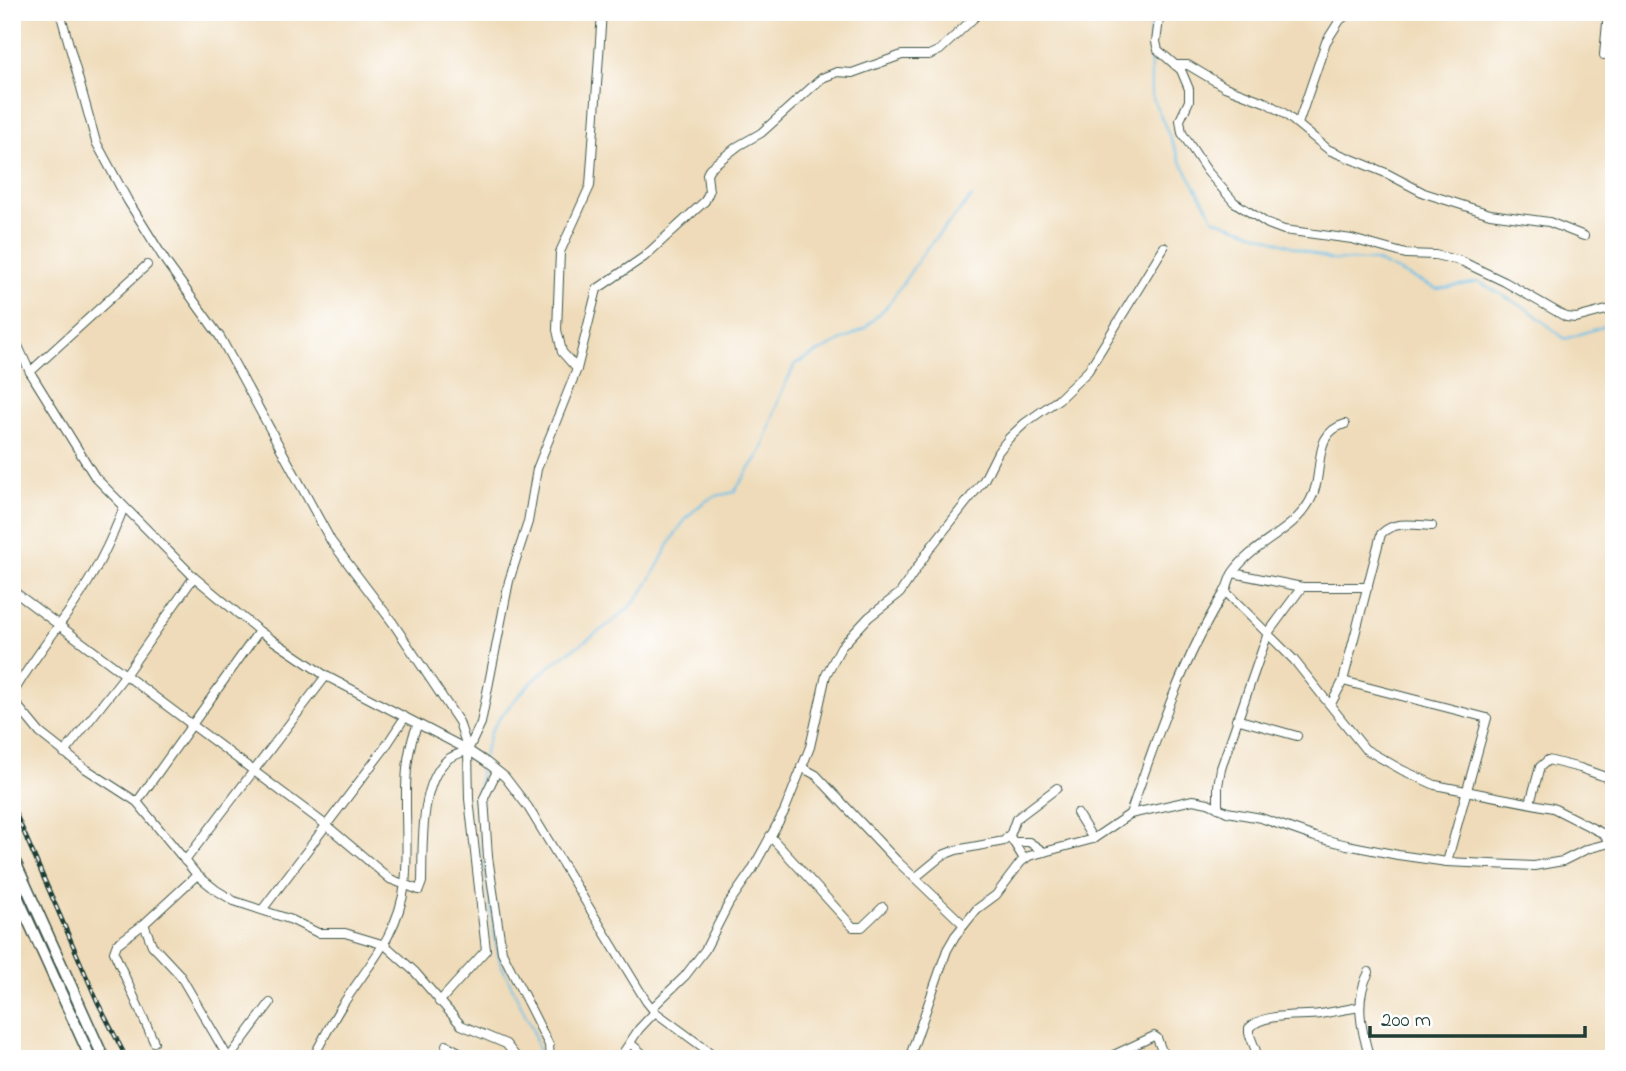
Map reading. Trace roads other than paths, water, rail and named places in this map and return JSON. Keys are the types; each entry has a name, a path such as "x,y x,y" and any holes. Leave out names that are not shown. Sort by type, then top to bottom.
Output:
{"main road":[{"path":"12,855 104,1059"},
{"path":"12,885 91,1059"}],"street":[{"path":"60,12 96,142 128,201 166,262 220,337 331,541 394,623 458,722 468,750 469,799 486,950 439,1002"},
{"path":"577,369 562,352 557,330 560,252 590,186 602,12"},
{"path":"12,590 326,825 390,879 419,890 422,882 426,808 435,777 448,759 468,750 481,723 509,581 528,522 537,469 577,369 597,289 652,250 705,201 709,192 707,180 710,168 738,146 761,133 822,78 837,72 852,73 902,55 929,55 940,50 980,12"},
{"path":"1160,12 1156,46 1184,75 1189,89 1189,101 1180,120 1184,137 1207,171 1234,202 1268,224 1283,230 1366,242 1406,254 1452,258 1505,282 1566,317 1576,318 1614,308"},
{"path":"1298,124 1326,42 1340,20 1351,12"},
{"path":"1604,55 1608,12"},
{"path":"1175,65 1188,65 1225,87 1267,103 1329,150 1386,173 1437,198 1490,214 1549,222 1584,236"},
{"path":"619,1059 654,1010 697,961 770,836 792,794 813,736 825,675 841,648 869,617 900,593 984,480 1009,438 1059,399 1088,371 1164,247"},
{"path":"30,372 147,265"},
{"path":"12,333 30,372 95,477 194,577 259,631 326,676 468,750 505,777 527,807 654,1010 719,1059"},
{"path":"1130,814 1182,671 1233,573 1254,552 1288,528 1301,515 1318,482 1325,436 1332,429 1345,424"},
{"path":"124,507 109,544 76,602 26,671 12,697 40,733 64,753 137,802 197,875 234,901 292,920 318,933 345,933 385,945 415,972 461,1025 506,1044 517,1059"},
{"path":"1331,704 1343,681 1383,531 1397,524 1432,526"},
{"path":"1233,573 1302,587 1368,587"},
{"path":"64,753 126,674 194,577"},
{"path":"1219,808 1219,777 1236,719 1268,633 1302,587"},
{"path":"909,1059 947,950 977,909 996,895 1024,859 1093,839 1130,814 1193,800 1347,845 1447,862 1534,866 1563,861 1587,849 1611,842 1604,834 1553,808 1467,792 1423,780 1365,749 1331,704 1268,633 1225,591"},
{"path":"137,802 259,631"},
{"path":"185,860 326,676"},
{"path":"1343,681 1486,718 1447,862"},
{"path":"262,910 384,749 405,717"},
{"path":"1236,719 1297,736"},
{"path":"312,1059 341,1008 385,945 392,929 405,884 409,761 411,737 418,723"},
{"path":"1530,803 1540,766 1548,760 1614,780"},
{"path":"801,767 816,775 964,925"},
{"path":"497,771 484,798 488,857 502,952 549,1045 550,1059"},
{"path":"1024,859 1011,839 1016,819 1057,788"},
{"path":"1077,813 1093,839"},
{"path":"770,836 853,927 862,927 883,907"},
{"path":"915,878 943,855 962,848 999,844 1011,839 1029,842 1044,852"},
{"path":"154,1042 114,952 117,944 144,924 197,875"},
{"path":"144,924 152,944 180,975 229,1058 270,1003"},
{"path":"1369,972 1362,985 1360,1007 1370,1059"},
{"path":"1259,1059 1249,1033 1249,1028 1254,1024 1275,1018 1360,1007"},
{"path":"1105,1059 1154,1036 1165,1059"},
{"path":"630,1043 649,1059"},
{"path":"446,1045 472,1059"}],"waterway":[{"path":"1150,12 1151,94 1180,160 1214,219 1331,260 1376,261 1437,289 1479,282 1529,310 1565,339 1614,323"},
{"path":"484,756 488,739 498,720 525,689 557,661 610,624 634,602 653,575 677,531 699,506 713,497 734,492 762,451 779,398 795,364 864,329 888,305 926,249 972,197"},
{"path":"481,764 477,805 484,856"},
{"path":"485,862 500,962 532,1028 541,1059"}],"railway":[{"path":"12,805 98,1003 127,1059"}]}
